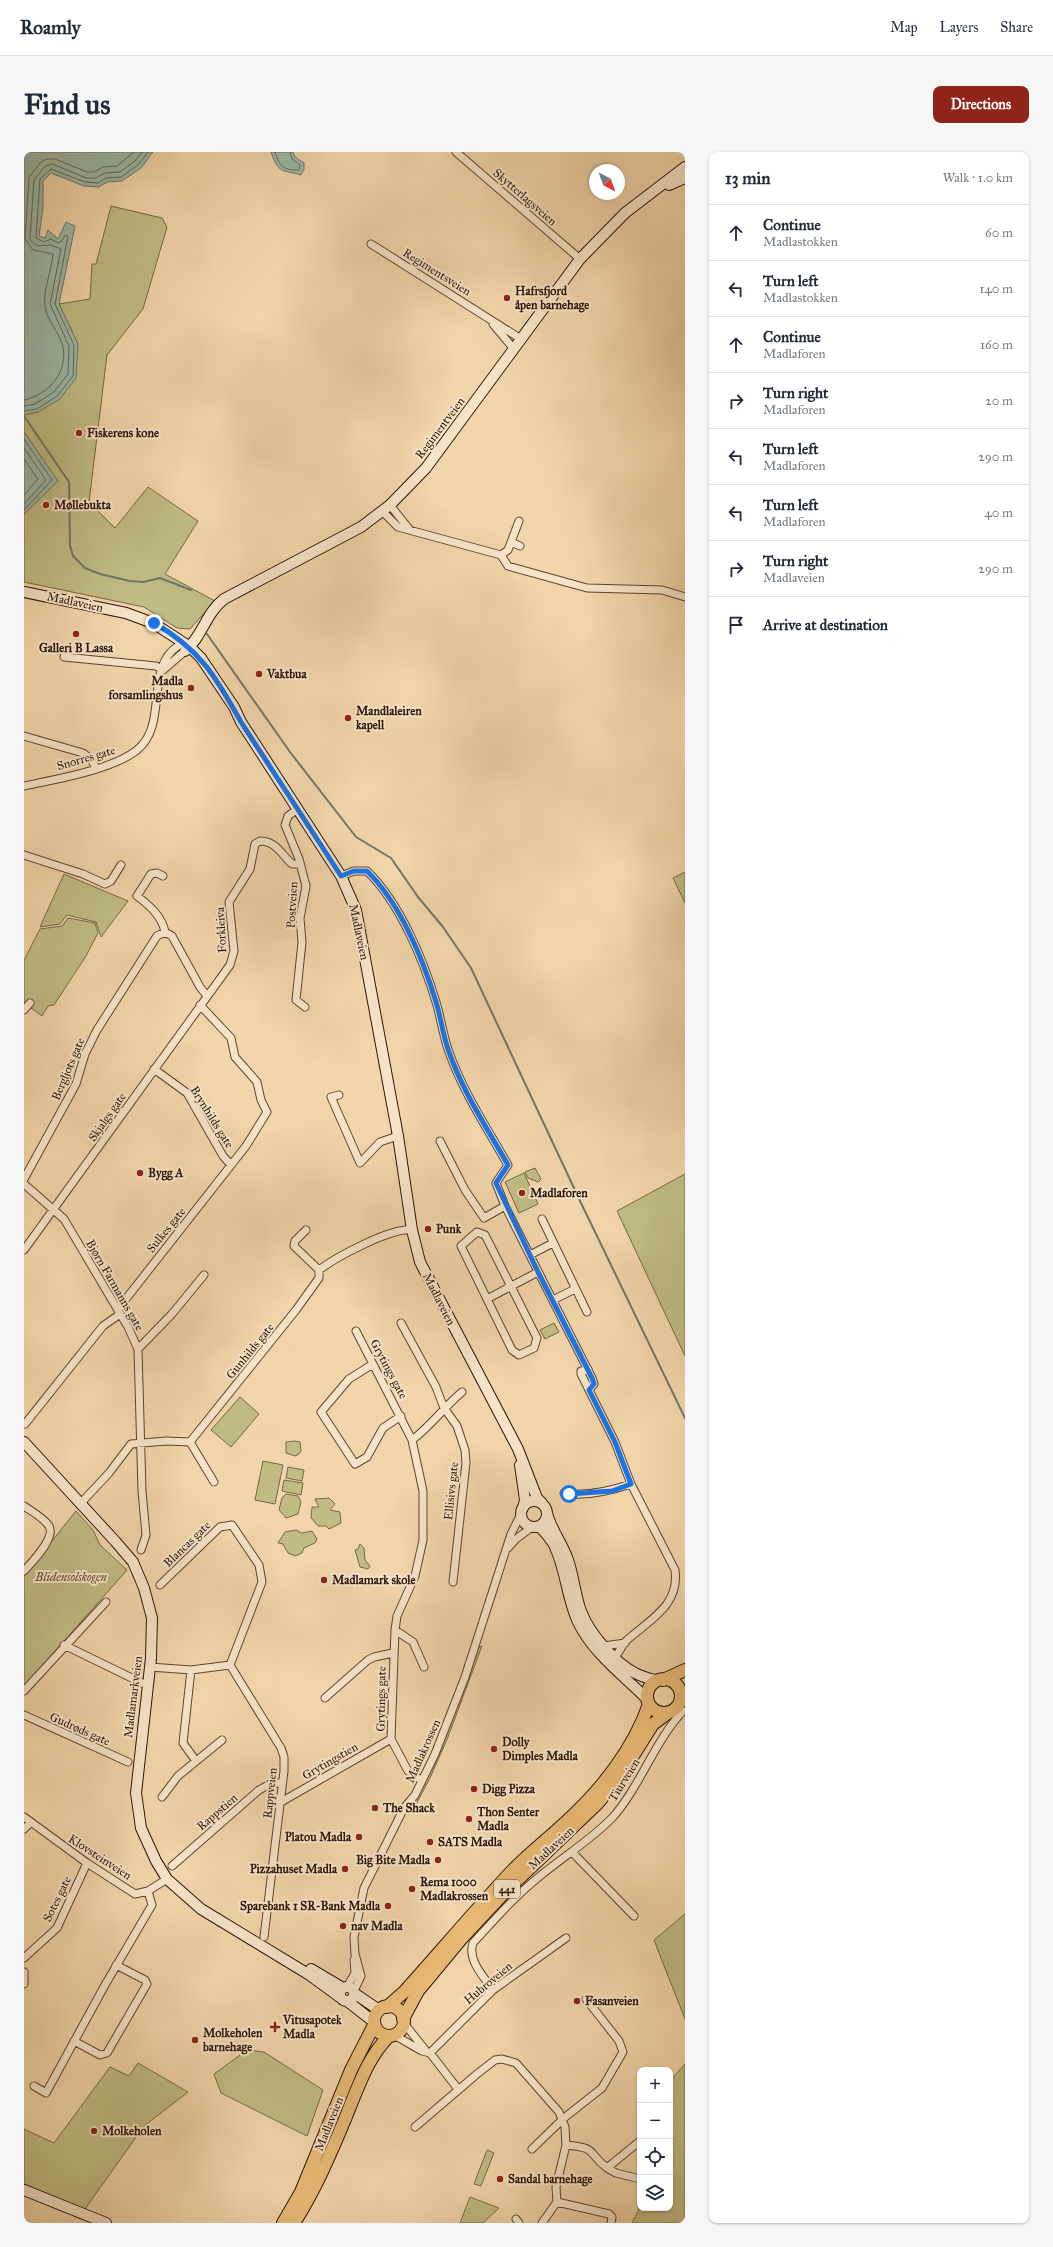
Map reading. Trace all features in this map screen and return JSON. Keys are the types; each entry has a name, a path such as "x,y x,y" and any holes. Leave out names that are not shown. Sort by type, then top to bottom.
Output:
{"main road":[{"name":"Regimentveien","path":"184,647 197,640 213,609 224,599 332,544 386,508 426,468 580,259 606,231 685,167"},
{"name":"Regimentveien","path":"649,195 685,178"},
{"name":"Madlaveien","path":"24,592 126,613 154,623 184,647 217,681 341,876 356,910 398,1136 412,1230 420,1262 518,1449 537,1498 542,1503"},
{"name":"Madlamarkveien","path":"24,1442 115,1540 139,1572 152,1618 150,1666 136,1793 141,1828 156,1861 167,1879 201,1909 262,1941 348,1993 383,2008"},
{"name":"Madlaveien","path":"518,1449 525,1500 522,1511"},
{"path":"668,1713 659,1712 648,1702 602,1654 583,1631 574,1610 557,1552 552,1542 536,1526 524,1522 522,1511 532,1501 542,1503 550,1524 560,1538 569,1562 581,1610 594,1634 604,1646 635,1673 661,1680 685,1670"},
{"path":"536,1526 546,1520 547,1513"},
{"name":"441","path":"648,1702 648,1690 661,1680 676,1685 683,1690 676,1708 668,1713"},
{"name":"Madlaveien","path":"383,2008 404,1992 514,1869 569,1820 594,1793 629,1746 642,1722 648,1702"},
{"name":"Madlaveien","path":"403,2020 418,1991 458,1944 505,1892 598,1802 624,1770 654,1724 668,1713"},
{"name":"Madlamarkveien","path":"348,1993 374,2024"},
{"path":"383,2008 399,2011 403,2020"},
{"name":"441","path":"374,2024 375,2016 383,2008"},
{"name":"441","path":"392,2035 401,2029 403,2020"},
{"name":"Madlaveien","path":"283,2223 301,2192 351,2070 374,2024"},
{"path":"374,2024 382,2034 392,2035"},
{"name":"Madlaveien","path":"294,2223 318,2181 369,2064 381,2044 392,2035"},
{"path":"24,2190 106,2223"}],"street":[{"name":"Skytterlagsveien","path":"456,152 580,259"},
{"name":"Regimentsveien","path":"371,244 490,321 521,339"},
{"name":"Regimentsveien","path":"490,321 514,349"},
{"path":"386,508 409,529 501,555 508,566 587,588 662,590 685,597"},
{"path":"501,555 508,550 519,520"},
{"path":"511,542 520,546"},
{"name":"Snorres gate","path":"24,786 96,768 129,756 146,742 153,724 166,656 184,647"},
{"path":"64,657 156,666 163,670"},
{"path":"24,736 83,753 91,759 96,768"},
{"name":"Postveien","path":"298,809 288,816 285,825 305,879 306,895 300,918 302,942 296,1000 305,1008"},
{"name":"Forkleiva","path":"207,996 233,958 229,902 250,869 253,847 257,842 264,841 276,847 292,864 300,864"},
{"path":"24,855 83,874 105,884 110,882 121,865"},
{"path":"341,876 354,871 367,871 376,880 396,910 418,952 436,1002 448,1050 459,1077 508,1165 496,1183 505,1206 588,1369 594,1382 589,1390 615,1442 631,1484 668,1552 675,1570 677,1582 675,1592 668,1603 658,1614 625,1643 615,1657"},
{"path":"163,876 157,873 151,874 137,896 152,909 161,921 165,932 175,941 200,987 207,996"},
{"name":"Bergljots gate","path":"24,1179 76,1084 84,1054 97,1030 150,945 157,936 165,932"},
{"name":"Skjalgs gate","path":"24,1250 207,996"},
{"path":"24,1010 30,1003"},
{"name":"Sulkes gate","path":"25,1424 103,1326 119,1311 246,1146 267,1112 261,1100 257,1082 234,1057 231,1038 200,1005"},
{"name":"Brynhilds gate","path":"154,1069 187,1094 223,1156 231,1165"},
{"path":"339,1095 331,1097 360,1163 380,1142 398,1136"},
{"path":"440,1141 465,1190 484,1218 505,1206"},
{"name":"Bjørn Farmanns gate","path":"24,1184 64,1219 119,1311 138,1349 142,1491 146,1535 141,1550"},
{"path":"542,1219 587,1312"},
{"name":"Gunhilds gate","path":"190,1442 289,1320 319,1278 319,1270 331,1260 391,1233 406,1229 412,1230"},
{"path":"306,1230 294,1241 294,1246 319,1270"},
{"path":"477,1232 485,1235 537,1338 536,1346 518,1355 512,1350 487,1300 461,1246 477,1232"},
{"path":"530,1254 553,1244"},
{"path":"487,1300 538,1272"},
{"path":"138,1349 172,1314 204,1276"},
{"path":"553,1300 575,1289"},
{"path":"401,1323 436,1387 444,1408"},
{"name":"Grytings gate","path":"356,1332 401,1416 412,1440 423,1491 423,1540 415,1576 397,1616 395,1630 391,1740 408,1771 422,1781"},
{"path":"373,1364 349,1379 320,1412 355,1464 367,1457 383,1428 401,1416"},
{"path":"412,1440 424,1431 444,1408 462,1392"},
{"name":"Ellisivs gate","path":"444,1408 457,1426 466,1456 453,1582"},
{"path":"81,1503 109,1474 131,1444 141,1442 190,1442 214,1482"},
{"path":"564,1493 573,1494 612,1491 631,1484"},
{"path":"24,1506 49,1526 50,1533 49,1540 24,1571"},
{"name":"Madlakrossen","path":"348,1993 361,1976 355,1954 354,1937 364,1888 404,1808 412,1799 435,1754 465,1676 511,1534 522,1511"},
{"name":"Blancas gate","path":"160,1585 220,1527 232,1525 259,1565 262,1582 230,1665"},
{"name":"Madlakrossen","path":"506,1552 516,1539 536,1526"},
{"path":"24,1691 64,1645 106,1602"},
{"path":"395,1630 413,1642 424,1668"},
{"path":"604,1646 625,1643"},
{"path":"64,1645 142,1683"},
{"path":"324,1698 368,1660 374,1657 393,1653"},
{"path":"150,1666 191,1670 230,1665"},
{"name":"Rappveien","path":"230,1665 281,1748 284,1756 284,1771 281,1783 281,1802 262,1941"},
{"path":"191,1670 183,1743 196,1761"},
{"name":"Tiurveien","path":"494,1990 473,1959 471,1950 473,1943 514,1898 593,1836 614,1816 633,1788 666,1731 683,1711"},
{"name":"Gudrøds gate","path":"24,1715 128,1762"},
{"path":"162,1797 178,1776 222,1740"},
{"name":"Grytingstien","path":"281,1802 391,1740"},
{"name":"Rappstien","path":"172,1866 260,1790 272,1783 281,1783"},
{"name":"Klovsteinveien","path":"24,1817 30,1823 87,1863 135,1894 148,1891"},
{"path":"24,1829 30,1823"},
{"path":"572,1852 634,1916"},
{"name":"Sotes gate","path":"24,1958 57,1928 87,1863"},
{"path":"34,2086 46,2093 116,1965 152,1904 148,1891 167,1879"},
{"name":"Hubroveien","path":"428,2052 494,1990 566,1938"},
{"path":"74,2041 100,2055 107,2053 147,1984 145,1980 116,1965"},
{"path":"24,1972 24,1984"},
{"path":"532,2149 564,2118 602,2088 623,2052 619,2042 586,1999"},
{"path":"403,2020 458,2089"},
{"path":"392,2035 422,2051 428,2052"},
{"path":"415,2127 458,2089 495,2060 512,2061 524,2072 564,2118 566,2145 556,2187 556,2202 542,2223"},
{"path":"607,2168 637,2143"},
{"path":"566,2145 583,2146 590,2149 607,2168 616,2173 637,2177"},
{"path":"556,2202 609,2214 612,2217 611,2223"}],"green space":[{"name":"Møllebukta","path":"111,206 162,218 167,227 143,309 107,355 89,502 115,528 148,487 198,521 165,574 215,601 190,629 177,628 144,607 24,582 24,514 58,481 24,432 24,415 38,412 78,344 59,304 90,299 92,264 96,264"},
{"path":"685,872 685,903 673,878"},
{"path":"64,874 128,901 101,937 96,922 67,915 60,924 40,927"},
{"path":"68,918 95,923 98,933 86,956 54,1005 48,1006 42,1016 31,1008 33,1001 28,999 24,1004 24,960 40,929 62,926"},
{"path":"535,1168 541,1179 538,1182 528,1178 525,1172"},
{"name":"Madlaforen","path":"524,1173 538,1204 519,1213 505,1182"},
{"name":"Madlaforen","path":"685,1174 685,1356 617,1211"},
{"path":"554,1323 559,1332 545,1339 540,1330"},
{"path":"240,1397 259,1414 231,1447 211,1430"},
{"path":"286,1442 300,1442 301,1451 295,1456 286,1453"},
{"path":"263,1461 283,1465 275,1504 255,1500"},
{"path":"288,1467 304,1470 302,1481 286,1478"},
{"path":"284,1480 303,1483 301,1495 282,1491"},
{"path":"286,1494 298,1496 301,1502 298,1514 286,1518 279,1510 282,1498"},
{"path":"329,1498 335,1504 330,1510 340,1512 341,1523 329,1529 326,1526 318,1526 311,1518 312,1507 319,1507 315,1499"},
{"name":"Blidensolskogen","path":"76,1511 93,1530 100,1545 127,1570 24,1686 24,1576"},
{"path":"296,1530 302,1533 312,1531 317,1539 315,1543 304,1548 302,1553 295,1556 288,1553 283,1544 278,1543 285,1532"},
{"path":"360,1544 364,1548 365,1560 370,1566 368,1569 360,1567 355,1550 358,1549"},
{"path":"482,1646 448,1737 430,1778 413,1810 408,1809 430,1772 479,1647"},
{"path":"685,1914 685,2019 654,1940"},
{"path":"247,2050 264,2052 323,2090 307,2136 221,2093 214,2074"},
{"path":"138,2063 188,2092 144,2126 85,2209 24,2184 24,2129 54,2143 110,2067 129,2076"},
{"path":"685,2064 685,2223 632,2223 638,2211 673,2211 673,2078"},
{"path":"487,2150 494,2153 481,2186 474,2184"},
{"path":"470,2197 499,2208 483,2223 460,2223"}],"water":[{"path":"24,152 153,152 141,168 122,181 107,182 99,187 84,186 51,173 43,181 43,207 39,236 45,238 48,230 58,239 66,222 75,226 59,304 78,344 76,378 60,399 38,412 24,415"},
{"path":"271,152 293,152 295,157 304,163 304,169 301,175 281,170 276,164"},
{"path":"24,432 58,481 24,514"}],"waterway":[{"path":"24,416 69,482 70,546 73,556 85,568 100,574 130,581 143,582 160,578 191,590"},
{"path":"207,634 290,752 356,837 391,858 418,897 443,927 471,968 581,1203 685,1418"}],"place":[{"name":"Hafrsfjord åpen barnehage","path":"507,298"},
{"name":"Fiskerens kone","path":"79,433"},
{"name":"Møllebukta","path":"46,505"},
{"name":"Galleri B Lassa","path":"76,634"},
{"name":"Vaktbua","path":"259,674"},
{"name":"Madla forsamlingshus","path":"191,688"},
{"name":"Mandlaleiren kapell","path":"348,718"},
{"name":"Bygg A","path":"140,1173"},
{"name":"Madlaforen","path":"522,1193"},
{"name":"Punk","path":"428,1229"},
{"name":"Madlamark skole","path":"324,1580"},
{"name":"Dolly Dimples Madla","path":"494,1749"},
{"name":"Digg Pizza","path":"474,1789"},
{"name":"The Shack","path":"375,1808"},
{"name":"Thon Senter Madla","path":"469,1819"},
{"name":"Platou Madla","path":"359,1837"},
{"name":"SATS Madla","path":"430,1842"},
{"name":"Big Bite Madla","path":"438,1860"},
{"name":"Pizzahuset Madla","path":"345,1869"},
{"name":"Rema 1000 Madlakrossen","path":"412,1889"},
{"name":"Sparebank 1 SR-Bank Madla","path":"388,1906"},
{"name":"nav Madla","path":"343,1926"},
{"name":"Fasanveien","path":"577,2001"},
{"name":"Vitusapotek Madla","path":"275,2027"},
{"name":"Molkeholen barnehage","path":"195,2040"},
{"name":"Molkeholen","path":"94,2131"},
{"name":"Sandal barnehage","path":"500,2179"}],"route":[{"path":"154,623 184,642 201,658 234,707 241,722 341,876 354,871 367,871 376,880 396,910 418,952 436,1002 448,1050 459,1077 508,1165 496,1183 505,1206 518,1228 538,1272 562,1316 594,1382 589,1390 615,1442 631,1484 612,1491 569,1494"}]}
